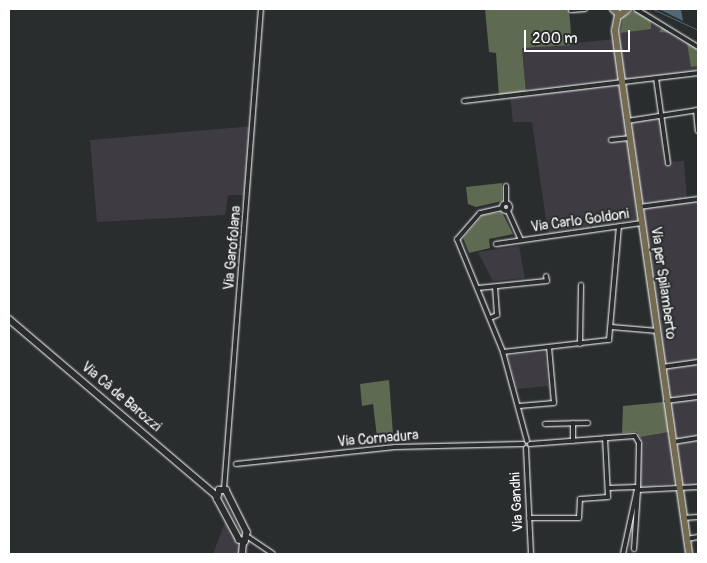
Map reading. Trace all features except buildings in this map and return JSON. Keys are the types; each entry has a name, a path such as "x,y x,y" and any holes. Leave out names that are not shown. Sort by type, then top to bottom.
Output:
{"main road":[{"path":"613,9 618,15 628,9"},
{"name":"Via per Spilamberto","path":"618,15 615,31 629,138 689,554"}],"street":[{"name":"Via Garofolana","path":"224,489 262,9"},
{"path":"571,10 585,9"},
{"path":"636,9 698,47"},
{"path":"464,101 698,73"},
{"path":"656,78 668,163"},
{"path":"627,121 697,110 698,131"},
{"path":"611,140 629,138"},
{"name":"Via Carlo Goldoni","path":"506,186 508,211 521,240"},
{"path":"639,207 698,199"},
{"path":"506,203 502,208 480,213 457,239 504,352 527,443"},
{"path":"502,208 508,211"},
{"name":"Via Carlo Goldoni","path":"496,244 642,224"},
{"path":"504,352 608,341 611,328 619,226"},
{"path":"478,288 547,281 546,276"},
{"path":"580,344 581,285"},
{"path":"490,318 497,315 495,287"},
{"name":"Via Cà de Barozzi","path":"9,319 217,496"},
{"path":"611,328 658,331"},
{"path":"519,406 554,403 550,346"},
{"path":"662,367 698,362"},
{"path":"666,401 698,397"},
{"path":"545,424 588,423"},
{"path":"573,424 574,441"},
{"path":"529,518 579,518 580,499 607,498 605,438"},
{"name":"Via Cornadura","path":"236,464 395,447 638,438 637,488"},
{"path":"672,442 698,438"},
{"name":"Via Gandhi","path":"527,443 531,554"},
{"path":"608,488 698,487"},
{"path":"634,549 637,488"},
{"path":"623,554 637,488"},
{"path":"242,554 242,543 217,496 224,489 248,537 273,554"},
{"path":"683,518 698,516"},
{"path":"242,543 248,537"},
{"path":"686,539 698,537"}],"shaded area":[{"path":"656,20 698,44 698,72 622,81 627,120 660,116 663,162 684,161 687,200 698,200 698,486 679,488 637,220 548,234 532,122 513,122 510,95 526,93 522,48 616,39 615,31"},
{"path":"254,126 249,195 228,195 225,215 97,222 90,140"},
{"path":"519,246 525,278 493,281 478,252"},
{"path":"545,352 548,386 517,389 507,355"},
{"path":"669,432 676,483 640,488 640,437"},
{"path":"227,517 238,546 243,554 213,554"}],"green space":[{"path":"485,9 569,9 572,45 522,48 526,93 499,97 496,53 489,52"},
{"path":"634,11 651,19 651,29 620,33 623,17"},
{"path":"663,26 698,48 698,66 691,67 687,43 671,33 659,32"},
{"path":"502,183 502,201 476,207 468,204 466,187"},
{"path":"502,212 513,234 489,239 490,248 469,253 463,238 483,215"},
{"path":"389,380 393,434 377,437 373,404 362,406 360,384"},
{"path":"664,402 669,432 640,437 637,432 622,433 623,406"}],"water":[{"path":"658,9 681,9 683,21 665,12"}],"waterway":[{"path":"653,9 698,30"}]}
